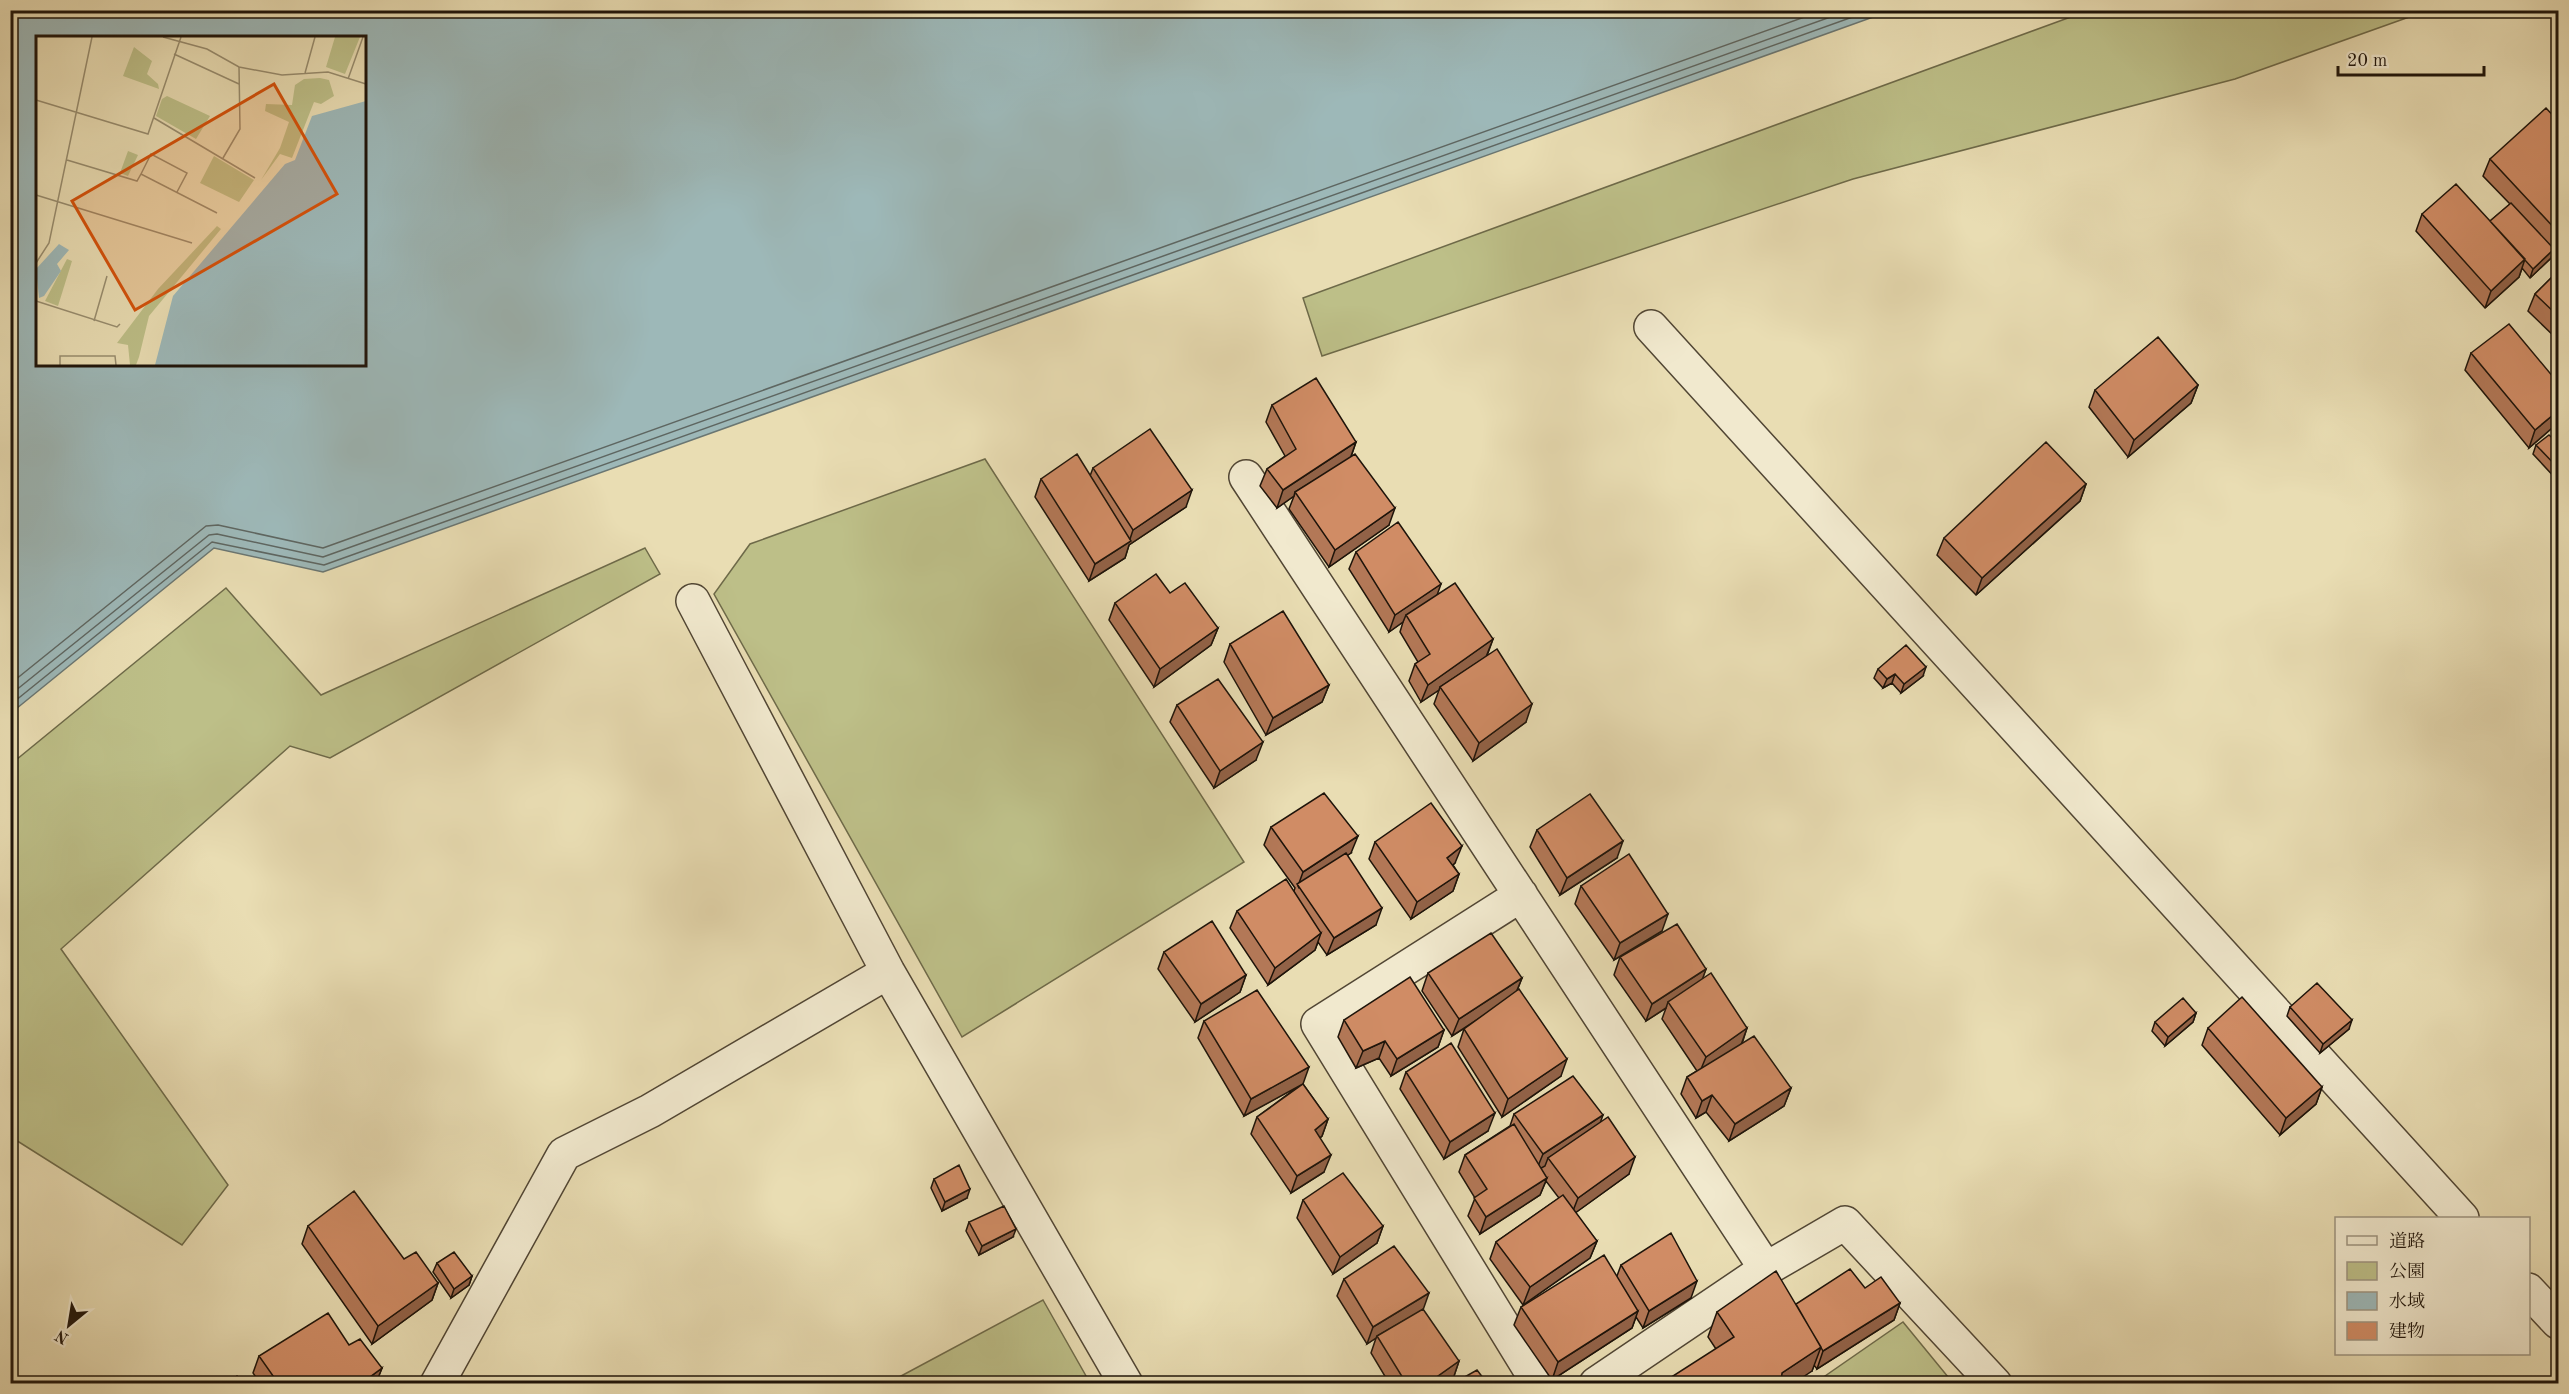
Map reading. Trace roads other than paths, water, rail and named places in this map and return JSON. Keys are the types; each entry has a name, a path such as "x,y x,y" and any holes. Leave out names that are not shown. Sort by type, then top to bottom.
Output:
{"street":[{"path":"1651,327 2461,1217"},
{"path":"1246,477 1766,1269"},
{"path":"693,601 888,972 1126,1383"},
{"path":"1521,895 1318,1024 1539,1383"},
{"path":"437,1383 564,1154 650,1111 888,972"},
{"path":"1596,1383 1766,1269 1845,1222 1995,1383"},
{"path":"2530,1291 2559,1322"}],"water":[{"path":"11,10 1890,10 323,572 214,548 11,713"}]}
